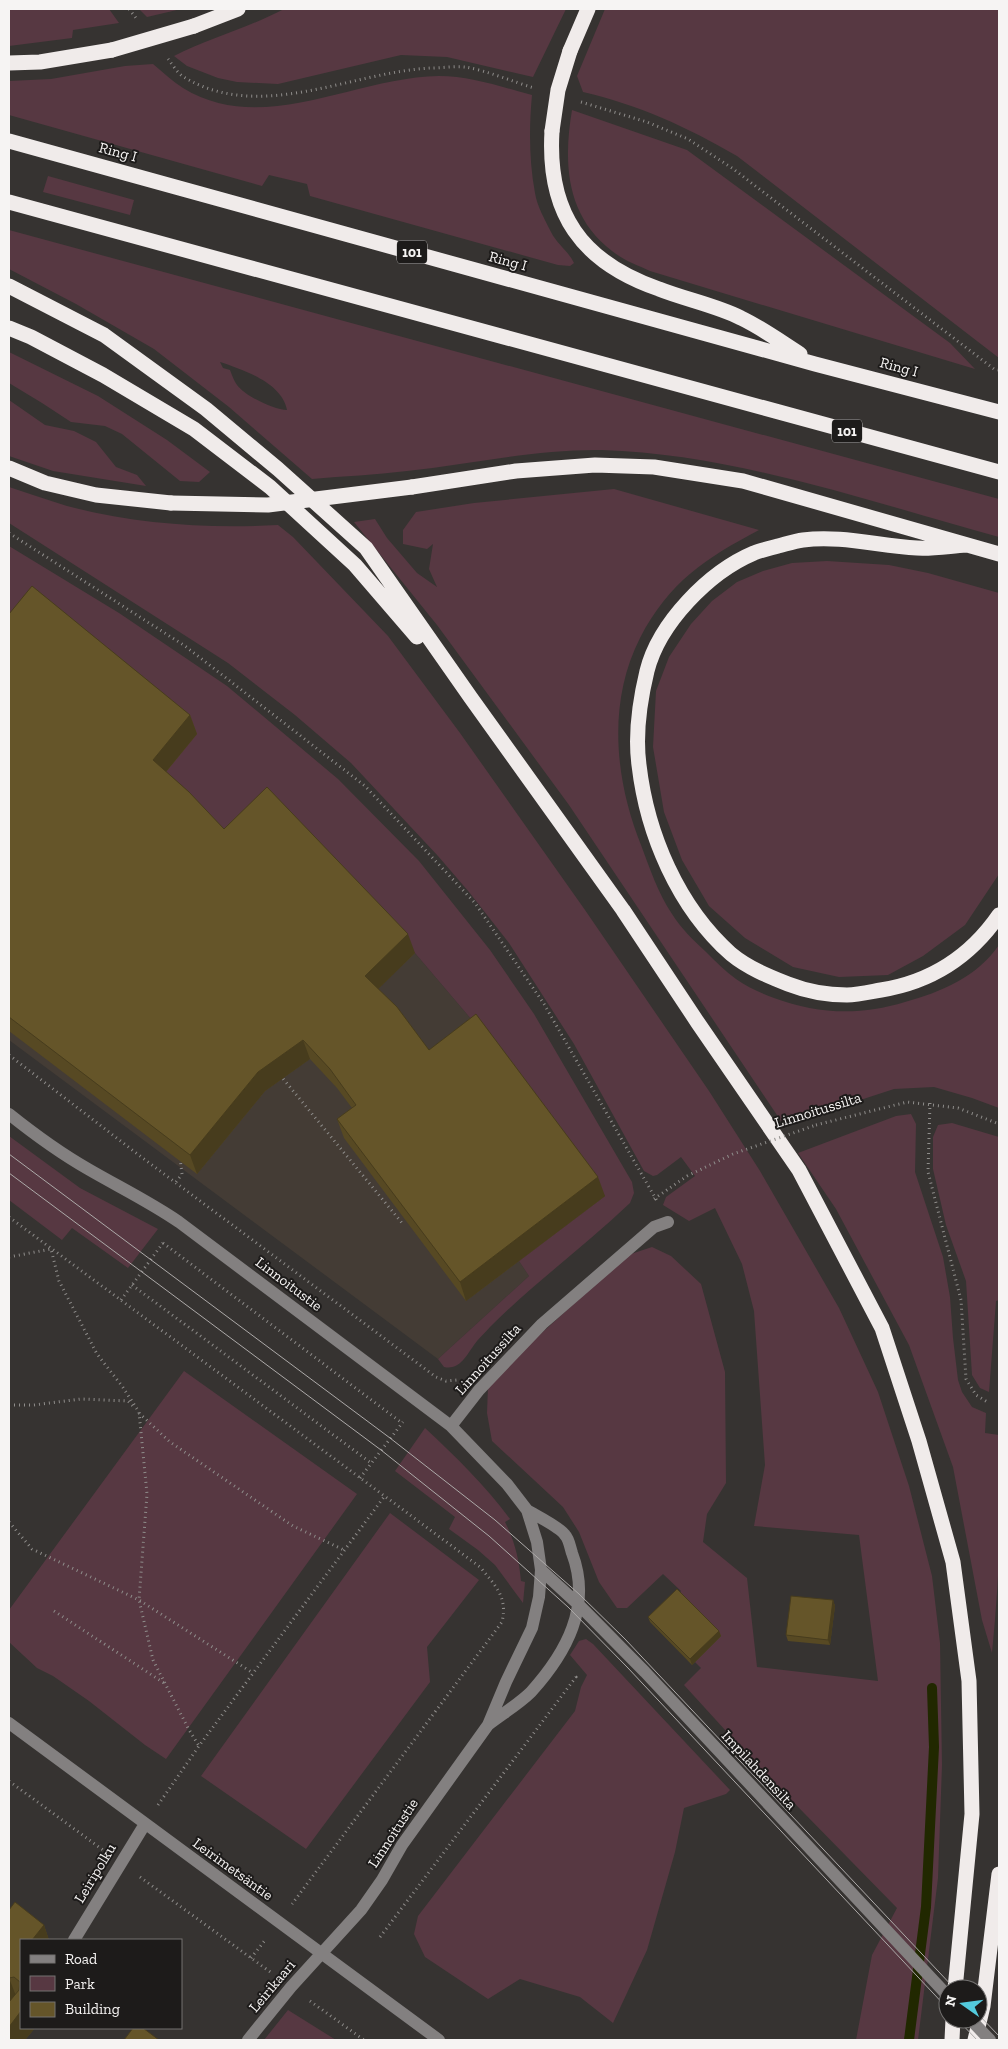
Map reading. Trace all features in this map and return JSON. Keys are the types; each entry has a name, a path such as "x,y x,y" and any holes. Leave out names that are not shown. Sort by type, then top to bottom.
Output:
{"highway":[{"path":"9,63 40,62 112,50 194,26 238,9"},
{"path":"588,9 570,51 558,90 550,153 554,183 563,212 576,234 596,256 624,275 740,318 815,364"},
{"name":"Ring I","path":"9,141 815,364 999,412"},
{"name":"101","path":"9,202 999,472"},
{"path":"9,286 104,335 206,409 278,469 366,548 623,910 798,1170 882,1328 919,1441 952,1562 969,1681 972,1814 956,1979"},
{"path":"9,328 31,337 103,375 194,429 270,487 355,565 471,698"},
{"path":"9,468 45,483 96,495 171,504 268,505 412,487 516,471 595,465 654,466 744,481 999,554"},
{"path":"966,545 918,548 848,540 803,540 755,552 720,572 688,601 664,631 648,669 639,716 639,764 649,814 662,855 682,893 705,926 732,954 764,974 806,990 847,995 896,988 935,974 964,954 989,930 999,915"},
{"path":"974,2040 984,2006 999,1874"}],"street":[{"name":"Linnoitustie","path":"9,1114 41,1139 88,1169 152,1203 179,1222 452,1426 508,1484 527,1510 537,1542 541,1570 539,1597 532,1628 488,1725 402,1845 382,1880 361,1910 321,1954"},
{"name":"Linnoitussilta","path":"452,1426 479,1390 542,1324 654,1227 668,1222"},
{"name":"Linnoitustie","path":"488,1725 530,1693 538,1683 562,1651 572,1629 579,1605 578,1570 565,1534 527,1510"},
{"name":"Impilahdensilta","path":"541,1570 646,1672 938,1985"},
{"name":"Leirimetsäntie","path":"9,1723 439,2040"},
{"name":"Leiripolku","path":"75,1939 145,1824"},
{"name":"Leirikaari","path":"248,2040 291,1987 321,1954"},
{"path":"980,2029 990,2040"}],"path":[{"name":"Linnoitussilta","path":"9,533 186,646 365,786 475,904 544,1004 655,1198 687,1176 732,1154 816,1125 907,1102 930,1103 958,1108 999,1124"},
{"path":"9,1054 196,1198 436,1377 360,1478"},
{"path":"278,1072 402,1223"},
{"path":"930,1103 928,1172 961,1300 966,1379 976,1395 989,1403"},
{"path":"176,1182 182,1174 180,1156"},
{"path":"120,1300 196,1198"},
{"path":"9,1217 480,1568 504,1600 502,1622 279,1922"},
{"path":"162,1244 402,1423"},
{"path":"9,1257 51,1249"},
{"path":"51,1249 59,1281 97,1354 139,1412 147,1494 139,1600 153,1660 188,1728 200,1746"},
{"path":"132,1285 371,1462"},
{"path":"9,1405 34,1405 81,1399 128,1401 170,1442 293,1526 344,1550"},
{"path":"145,1824 253,1673 384,1497"},
{"path":"9,1522 32,1549 139,1600 253,1673"},
{"path":"54,1611 164,1683"},
{"path":"380,1937 527,1742"},
{"path":"9,1781 364,2040"}],"shaded area":[{"path":"9,583 415,953 483,1033 605,1196 519,1261 529,1276 438,1359 9,1040"}],"green space":[{"path":"9,9 109,9 119,23 73,30 72,38 9,46"},
{"path":"139,9 181,9 147,17"},
{"path":"284,9 566,9 533,77 447,57 401,55 278,84 237,82 218,78 187,66 174,56"},
{"path":"605,9 999,9 999,358 737,156 700,136 643,110 583,92 577,76"},
{"path":"153,64 183,88 213,102 245,107 277,106 309,101 374,85 439,76 474,80 532,95 530,144 536,198 554,236 574,263 570,266 558,265 310,196 307,184 269,175 262,186 9,115 9,81 51,79 125,66"},
{"path":"572,110 687,150 950,343 975,369 650,271 616,254 597,237 585,222 571,187 568,149"},
{"path":"48,176 134,200 130,215 43,192"},
{"path":"9,230 999,499 999,537 802,482 702,460 652,453 577,450 395,472 312,479 229,407 154,349 76,304 9,269","holes":["220,362 261,379 270,385 278,392 287,410 268,405 246,394 237,385 230,370 223,368"]},
{"path":"9,352 98,396 167,440 210,472 199,482 180,481 122,434 105,426 71,422 9,383"},
{"path":"9,400 45,425 74,431 96,442 116,467 137,475 146,486 53,471 9,456"},
{"path":"9,487 67,506 119,517 172,524 278,525 293,537 388,636 460,733 585,910 709,1091 760,1171 839,1308 878,1392 909,1486 932,1576 940,1643 942,1765 938,1878 918,2040 856,2040 872,1955 897,1908 757,1765 684,1685 701,1668 695,1662 721,1636 679,1594 681,1591 663,1574 627,1608 617,1608 599,1582 579,1532 563,1507 492,1441 487,1413 488,1387 525,1348 628,1255 652,1247 671,1256 701,1284 725,1372 726,1483 707,1514 703,1542 747,1578 757,1667 878,1681 859,1535 754,1526 765,1465 754,1311 742,1264 715,1208 689,1221 663,1205 666,1197 695,1176 681,1157 657,1175 653,1176 644,1171 574,1044 509,943 438,856 351,763 295,715 228,663 9,523"},
{"path":"614,489 759,530 706,562 690,574 663,601 640,638 630,663 623,689 619,715 618,742 625,794 632,820 648,863 667,906 679,924 692,938 740,982 774,998 822,1010 872,1010 932,993 957,982 969,974 980,966 999,945 999,1108 934,1087 894,1089 845,1105 781,1121 569,805 437,625 354,522 375,519 387,538 417,573 437,587 429,569 433,544 427,549 403,544 403,530 416,512 474,503"},
{"path":"9,546 119,613 227,686 338,779 419,861 490,950 534,1014 632,1182 634,1193 630,1203 507,1311 479,1339 463,1360 455,1366 444,1367 438,1359 529,1276 519,1261 605,1196 483,1033 415,953 274,806 230,848 160,779 196,734 9,642"},
{"path":"827,561 889,565 928,573 999,593 999,874 965,925 923,956 888,975 839,977 793,967 745,938 709,906 682,860 664,812 653,747 656,691 669,657 691,624 712,601 737,582 763,571 792,563"},
{"path":"911,1114 916,1124 915,1172 943,1257 950,1297 958,1380 962,1392 972,1407 986,1413 985,1433 999,1435 1001,1489 1000,1544 992,1653 982,1620 953,1467 909,1345 836,1209 798,1153 896,1116"},
{"path":"952,1123 999,1137 999,1300 996,1301 989,1392 980,1388 972,1375 966,1281 946,1225 933,1169 933,1137 938,1125"},
{"path":"9,1136 80,1188 158,1229 128,1268 72,1228 62,1240 9,1200"},
{"path":"184,1371 357,1494 166,1759 89,1701 53,1676 37,1668 9,1642 9,1610"},
{"path":"425,1428 480,1483 510,1519 505,1522 516,1551 521,1581 525,1582 523,1603 495,1565 449,1529 455,1517 395,1471"},
{"path":"390,1513 479,1580 427,1647 430,1682 306,1849 201,1776"},
{"path":"586,1639 593,1644 730,1790 726,1794 684,1808 675,1852 647,1950 613,2023 580,1997 520,1979 488,1999 425,1957 414,1934 418,1916 575,1711 581,1687 587,1675 570,1655 579,1641"},
{"path":"288,2010 336,2040 264,2040"}],"building":[{"path":"32,586 190,715 153,760 189,792 224,829 267,787 408,934 365,976 397,1007 429,1050 476,1014 598,1177 460,1282 337,1119 356,1105 330,1069 303,1040 258,1072 190,1155 9,1017 9,614"},
{"path":"677,1589 719,1631 690,1659 648,1617"},
{"path":"791,1596 833,1600 828,1640 786,1635"},
{"path":"15,1902 44,1925 33,1939 20,1939 20,1982 14,1977 9,1978 9,1910"},
{"path":"20,1982 20,2012 9,2027 9,2002 19,1990"},
{"path":"132,2029 144,2029 159,2040 124,2040"}],"waterway":[{"path":"909,2040 926,1907 934,1747 932,1688"}],"tram line":[{"path":"9,1154 390,1438 495,1520 579,1594 625,1639 946,1979"},
{"path":"9,1173 381,1450 489,1536 568,1607 628,1668 938,1998"},
{"path":"988,2024 999,2036"},
{"path":"967,2029 977,2040"}]}
